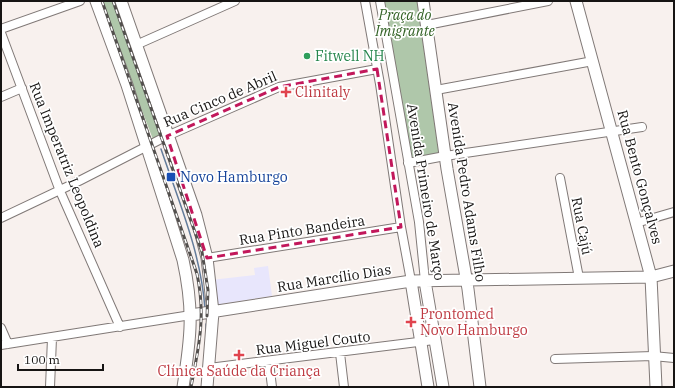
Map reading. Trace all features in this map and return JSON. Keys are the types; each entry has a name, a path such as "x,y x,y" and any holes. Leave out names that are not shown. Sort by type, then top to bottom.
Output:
{"main road":[{"path":"96,1 127,85 183,260 189,288 191,315 191,342 183,387"},
{"path":"121,1 167,136 196,215 207,258 213,312 210,368 207,387"},
{"name":"Avenida Pedro Adams Filho","path":"423,1 445,156 466,281 480,387"},
{"name":"Rua Bento Gonçalves","path":"576,1 652,277 653,356 656,387"},
{"name":"Rua Marcílio Dias","path":"191,315 411,281 652,277 674,271"},
{"name":"Avenida Primeiro de Março","path":"411,281 428,387"},
{"name":"Avenida Primeiro de Março","path":"425,281 443,387"}],"street":[{"path":"1,29 80,1"},
{"path":"136,45 235,1"},
{"name":"Avenida Primeiro de Março","path":"365,1 411,281"},
{"name":"Avenida Primeiro de Março","path":"380,1 419,222 425,281"},
{"path":"427,25 548,1"},
{"path":"48,12 62,2"},
{"name":"Rua Imperatriz Leopoldina","path":"1,33 60,191 120,327"},
{"path":"436,90 593,61"},
{"name":"Rua Cinco de Abril","path":"1,218 60,191 167,136 284,85 377,69"},
{"path":"1,96 22,88"},
{"path":"408,163 445,156 613,133 642,127"},
{"name":"Rua Cajú","path":"560,178 579,278"},
{"path":"636,223 674,212"},
{"name":"Rua Pinto Bandeira","path":"207,258 401,226"},
{"name":"Rua Marcílio Dias","path":"5,345 191,315"},
{"path":"1,328 5,345"},
{"path":"50,387 52,338"},
{"name":"Rua Miguel Couto","path":"210,368 269,362 434,340"},
{"path":"340,353 344,387"},
{"path":"555,358 653,356 674,358"},
{"path":"269,362 272,387"}],"highlighted area":[{"path":"377,69 401,227 207,258 167,136 279,87"}],"shaded area":[{"path":"268,266 272,296 215,305 211,280 255,275 254,268"}],"green space":[{"path":"100,1 118,1 164,137 154,142"},
{"name":"Praça do Imigrante","path":"382,1 420,1 443,154 411,160"}],"waterway":[{"path":"161,149 182,208 194,248 203,288 205,309"},
{"path":"206,324 206,332"}],"railway":[{"path":"102,1 197,274 200,289 201,317 199,344 191,387"},
{"path":"113,1 202,252 208,290 207,316"}],"place":[{"name":"Fitwell NH","path":"307,56"},
{"name":"Clinitaly","path":"286,92"},
{"name":"Novo Hamburgo","path":"171,177"},
{"name":"Prontomed Novo Hamburgo","path":"411,322"},
{"name":"Clínica Saúde da Criança","path":"239,355"}]}
